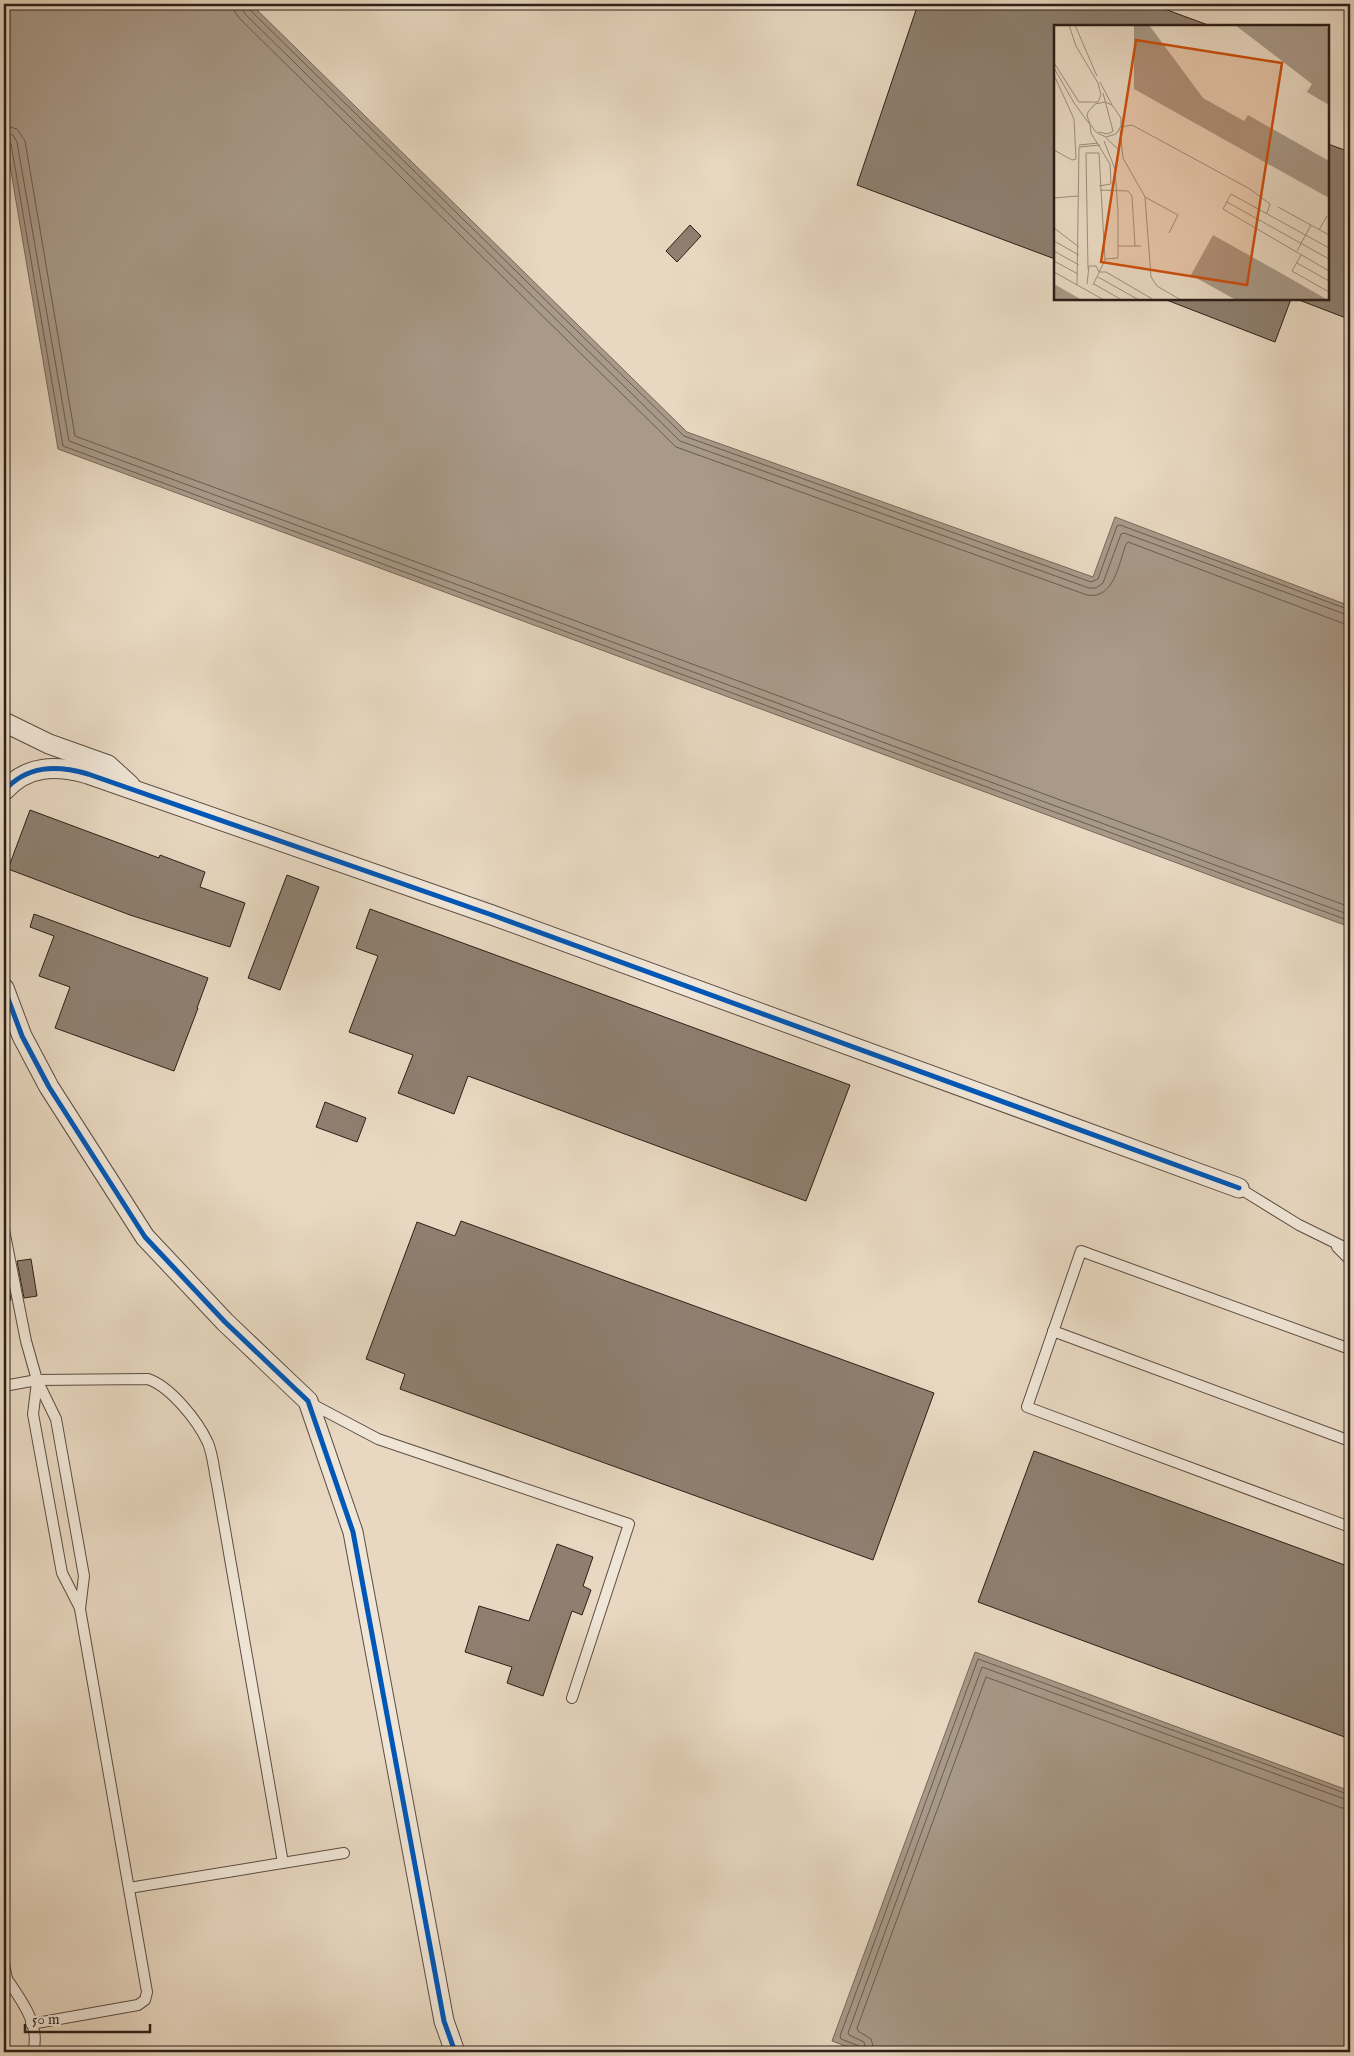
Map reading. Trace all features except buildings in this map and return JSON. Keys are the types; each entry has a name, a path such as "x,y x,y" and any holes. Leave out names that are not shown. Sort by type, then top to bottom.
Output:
{"street":[{"path":"4,722 49,744 108,765 138,792"},
{"path":"4,792 12,782 21,776 57,768 81,772 492,915 1239,1188"},
{"path":"4,988 22,1036 49,1087 145,1237 224,1322 308,1401 353,1532 444,2021 455,2052"},
{"path":"4,1020 22,1036"}],"lane":[{"path":"1239,1188 1299,1225 1350,1250"},
{"path":"4,1230 26,1341 37,1380 56,1419 84,1576 80,1609"},
{"path":"1335,1244 1350,1260"},
{"path":"1350,1349 1081,1251 1027,1407 1350,1527"},
{"path":"1053,1331 1350,1441"},
{"path":"4,1386 37,1380 148,1379 156,1382 170,1393 201,1430 209,1444 283,1863"},
{"path":"31,2024 134,2006 141,2004 146,1999 146,1986 80,1609 62,1573 33,1414 37,1380"},
{"path":"308,1401 378,1439 629,1524 572,1698"},
{"path":"129,1888 344,1853"},
{"path":"4,1964 7,1979 27,2009 31,2024 33,2052"},
{"path":"4,1994 7,1979"}],"water":[{"path":"4,4 251,4 687,432 1093,577 1115,517 1350,606 1350,927 58,449 4,130"},
{"path":"975,1652 1350,1791 1350,2052 862,2052 832,2041"}],"cycle path":[{"path":"4,791 22,776 43,769 65,769 88,774 492,915 1239,1188"},
{"path":"4,988 22,1036 49,1087 145,1237 225,1322 308,1401 353,1532 444,2021 455,2052"}]}
